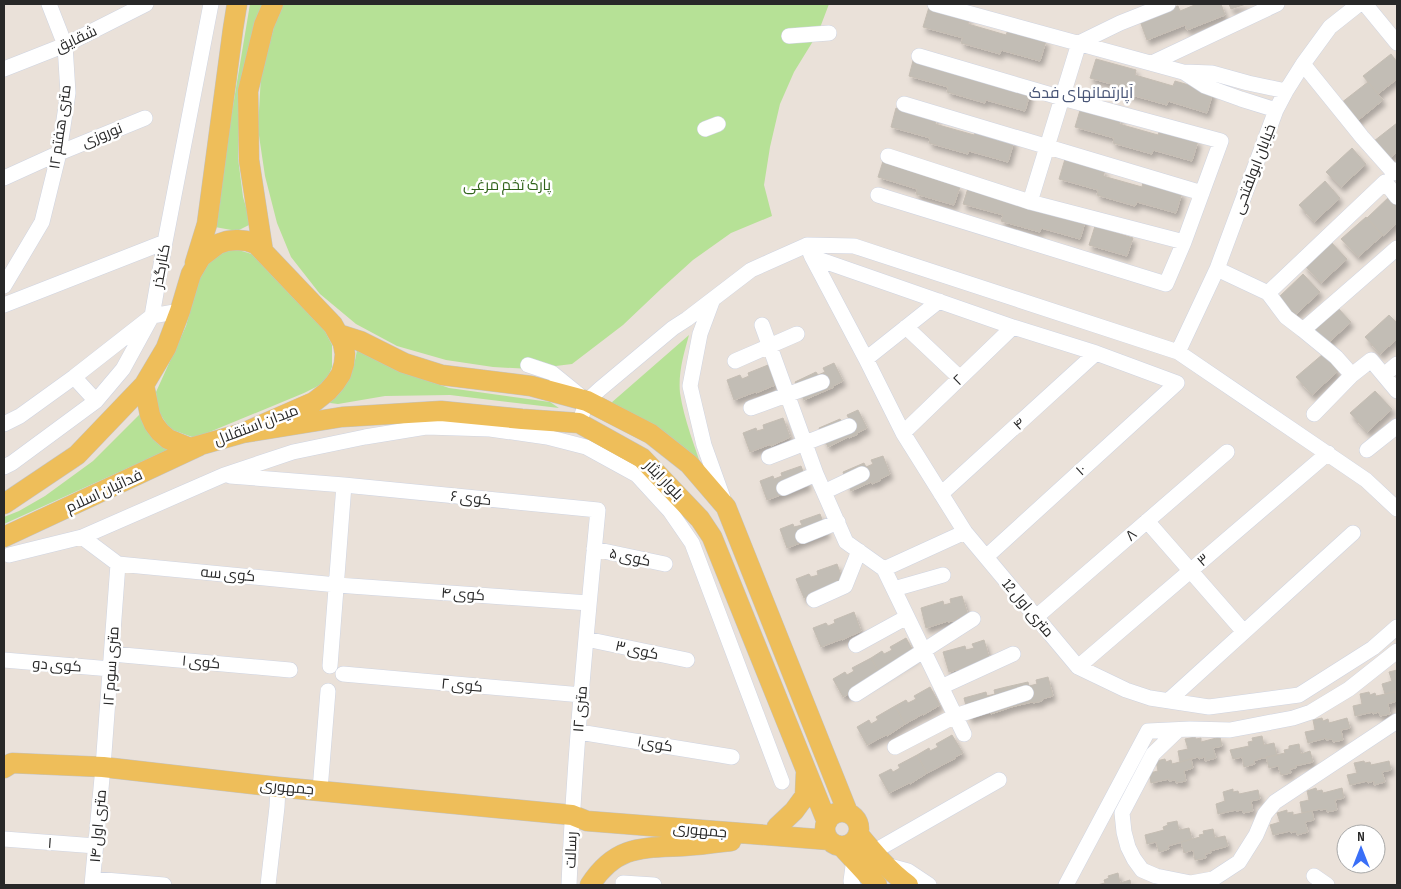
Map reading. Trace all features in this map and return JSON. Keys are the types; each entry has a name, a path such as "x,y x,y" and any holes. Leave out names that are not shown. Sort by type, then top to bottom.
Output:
{"main road":[{"path":"191,274 207,224 232,28 237,4"},
{"path":"263,251 250,160 248,91 264,25 273,4"},
{"name":"میدان استقلال","path":"227,241 247,241 256,244 263,251 333,325 344,343 345,354 341,374 328,391 314,402 243,433 190,448 172,441 160,432 154,424 150,415 144,385 166,348 180,312 191,274 201,256 218,244 227,241"},
{"name":"بلوار ایثار","path":"338,334 360,341 404,363 442,375 530,386 587,401 651,434 689,464 726,507 848,813"},
{"path":"4,504 77,455 144,385"},
{"name":"بلوار ایثار","path":"243,433 342,417 441,411 579,423 642,458 700,519 712,537 835,840 877,885"},
{"name":"فدائیان اسلام","path":"6,546 204,444"},
{"name":"جمهوری","path":"7,765 103,767 278,787 572,816 589,810 835,840"},
{"path":"590,885 606,865 621,854 644,848 686,846 779,832 805,796 806,771"},
{"path":"848,813 856,819 860,830 859,835 850,845 835,840 833,814 848,813"},
{"path":"859,835 878,858 908,885"}],"street":[{"name":"۱۲ متری هفتم","path":"4,286 42,222 59,152 68,94 65,45 49,4"},
{"name":"شقایق","path":"4,70 65,45 146,4"},
{"name":"کنارگذر","path":"4,467 96,401 123,369 152,316 211,4"},
{"path":"934,4 1183,72 1212,73 1286,91"},
{"path":"1030,202 1079,43 1120,23 1168,4"},
{"path":"1152,63 1278,4"},
{"name":"خیابان ابولفتحی","path":"1178,352 1217,269 1276,110 1303,64 1330,27 1359,4"},
{"path":"1365,4 1397,44"},
{"path":"790,36 829,33"},
{"path":"878,195 1166,284 1184,242 1221,142 919,56"},
{"path":"1303,64 1394,173 1397,170"},
{"path":"1183,72 1205,86 1276,110"},
{"path":"904,104 1202,193"},
{"name":"نوروزی","path":"4,178 59,152 145,118"},
{"path":"888,156 1030,202 1184,242"},
{"path":"1268,293 1385,182 1397,196"},
{"path":"4,305 165,242"},
{"path":"579,423 587,401 600,389 673,328 751,270 810,251 854,246 1178,352 1366,480 1397,509"},
{"path":"1303,330 1397,248"},
{"path":"810,251 939,301 1096,353"},
{"name":"12 متری اول","path":"810,251 903,433 965,532 1035,618 1078,667 1126,690 1150,698 1209,707 1299,695 1373,648 1397,627"},
{"path":"1217,269 1268,293 1286,317 1336,357 1352,375"},
{"path":"713,299 700,334 690,386 704,445 726,507"},
{"path":"866,359 939,301"},
{"path":"4,424 20,416 74,377 152,316 180,312"},
{"path":"762,325 816,474 846,542 884,569 964,734"},
{"path":"906,327 960,378"},
{"name":"۲","path":"903,433 1013,327"},
{"path":"735,361 797,334"},
{"name":"۱۰","path":"986,557 1177,383 1096,353"},
{"name":"۴","path":"941,494 1096,353"},
{"path":"1314,414 1352,375 1371,360 1397,391"},
{"path":"1384,375 1397,364"},
{"path":"528,365 552,373 587,401"},
{"path":"74,377 96,401"},
{"path":"751,408 822,382"},
{"path":"366,437 441,411"},
{"path":"769,457 849,426"},
{"path":"1366,450 1397,426"},
{"path":"6,546 82,537 224,475 293,452 366,437 426,427 490,428 547,437 586,447 637,475 670,511 692,543 782,782"},
{"name":"۸","path":"1035,618 1227,452"},
{"name":"۳","path":"1078,667 1328,453"},
{"path":"784,488 816,474"},
{"path":"824,492 862,474"},
{"name":"کوی ۶","path":"224,475 598,510"},
{"path":"330,666 344,485"},
{"name":"۱۲ متری","path":"572,816 598,510"},
{"path":"803,536 838,522"},
{"path":"1147,522 1244,632"},
{"path":"884,569 965,532"},
{"path":"1168,701 1353,533"},
{"path":"82,537 118,564"},
{"name":"کوی ۵","path":"594,549 665,564"},
{"path":"814,600 845,586 859,551"},
{"name":"کوی سه","path":"118,564 337,585"},
{"name":"۱۲ متری سوم","path":"103,767 118,564"},
{"path":"894,589 944,575"},
{"name":"کوی ۴","path":"337,585 589,603"},
{"path":"856,645 907,617"},
{"path":"856,694 973,619"},
{"name":"کوی ۳","path":"586,639 688,660"},
{"path":"1066,885 1148,731 1230,730 1293,718 1311,712 1349,689 1397,651"},
{"path":"941,687 1013,654"},
{"name":"کوی دو","path":"4,660 111,662"},
{"name":"کوی ۱","path":"111,662 290,670"},
{"name":"کوی ۲","path":"343,674 582,695"},
{"path":"320,790 328,691"},
{"path":"894,747 955,716 1026,693"},
{"path":"1178,730 1153,754 1122,813 1128,847 1142,870 1156,876 1191,884 1213,879 1239,862 1256,836 1265,814 1275,802 1397,721"},
{"name":"کوی۱","path":"579,732 732,757"},
{"name":"۱۴ متری اول","path":"93,882 103,767"},
{"path":"878,858 999,780"},
{"path":"268,885 278,807 278,787"},
{"name":"رسالت","path":"569,885 572,816"},
{"name":"۱","path":"4,839 96,846"},
{"path":"835,840 853,885"},
{"path":"878,858 908,871 929,885"},
{"path":"1314,876 1327,885"},
{"path":"93,882 164,885"},
{"path":"623,883 654,885"}],"green space":[{"path":"250,4 263,4 239,108 238,158 243,197 251,224 237,231 215,227"},
{"name":"پارک تخم مرغی","path":"282,4 829,4 818,33 794,72 780,104 764,185 772,216 731,233 693,260 623,325 572,364 531,369 493,367 446,360 397,346 356,324 320,294 291,257 277,223 265,176 258,129 261,75"},
{"path":"235,249 255,255 324,329 332,345 332,367 326,382 195,438 170,429 158,411 156,392 186,326 199,278 207,262 220,253"},
{"path":"689,335 683,356 680,393 687,423 703,472 611,403"},
{"path":"357,350 402,372 449,388 550,402 559,408 450,395 385,396 338,404 330,403 332,397 347,381 353,368"},
{"path":"141,413 170,449 4,524 4,517 45,496 93,461"}],"building":[{"path":"1197,4 1221,4 1225,15 1187,30 1185,25 1147,40 1140,21 1178,6 1180,11"},
{"path":"1229,4 1246,4 1231,9"},
{"path":"929,7 969,19 968,24 1006,35 1008,30 1046,41 1040,61 1001,50 1000,54 961,43 963,38 923,27"},
{"path":"1391,54 1397,62 1397,79 1378,94 1363,76"},
{"path":"914,57 1031,90 1025,111 986,100 985,103 947,92 948,87 909,76"},
{"path":"1096,59 1136,70 1135,75 1173,86 1175,81 1213,92 1207,113 1168,101 1167,105 1128,94 1129,89 1090,78"},
{"path":"1368,82 1383,100 1356,122 1341,103"},
{"path":"1081,107 1121,119 1119,124 1158,135 1160,130 1198,141 1192,161 1153,150 1152,154 1113,143 1114,138 1075,127"},
{"path":"896,108 937,119 935,124 974,135 976,130 1014,141 1008,162 969,151 968,154 929,143 930,138 891,127"},
{"path":"1397,123 1397,152 1389,159 1374,141"},
{"path":"1352,148 1366,164 1341,187 1326,172"},
{"path":"884,158 923,170 922,175 960,187 954,205 916,194 917,189 878,177"},
{"path":"1065,159 1105,171 1103,176 1142,187 1143,182 1182,193 1176,213 1137,202 1135,206 1097,195 1098,190 1059,179"},
{"path":"1325,181 1340,198 1314,222 1299,205"},
{"path":"969,185 1086,219 1080,239 1041,228 1040,232 1001,221 1003,215 963,204"},
{"path":"1391,195 1397,202 1397,223 1383,236 1367,218"},
{"path":"1366,217 1383,235 1358,257 1341,239"},
{"path":"1095,226 1133,238 1127,256 1089,245"},
{"path":"1330,241 1347,259 1321,283 1304,265"},
{"path":"1303,274 1320,292 1295,315 1279,297"},
{"path":"1337,307 1351,322 1327,344 1313,329"},
{"path":"1389,315 1397,323 1397,339 1380,354 1365,337"},
{"path":"1323,354 1338,371 1312,395 1296,377"},
{"path":"834,363 843,381 804,400 795,382 816,372 818,375 825,372 823,368"},
{"path":"768,365 775,385 734,400 727,380 740,375 742,379 749,376 748,373"},
{"path":"1375,391 1392,409 1367,432 1350,413"},
{"path":"858,410 867,428 828,447 819,428 840,419 842,422 849,419 847,415"},
{"path":"783,418 790,437 771,446 771,444 750,452 743,433 756,428 757,431 764,429 763,425"},
{"path":"883,456 890,474 872,484 871,482 851,491 843,472 864,463 866,467 873,464 871,460"},
{"path":"801,466 808,485 767,500 760,481 773,476 774,479 782,476 781,473"},
{"path":"820,514 827,533 787,548 780,529 793,524 794,527 802,525 800,521"},
{"path":"837,564 844,583 804,598 796,579 809,574 811,577 818,575 817,571"},
{"path":"962,596 968,615 957,618 958,620 926,628 921,608 943,601 944,605 951,603 950,599"},
{"path":"854,612 861,631 821,647 813,628 826,623 828,626 835,623 834,620"},
{"path":"906,638 916,656 881,676 871,658 882,651 884,654 892,650 890,647"},
{"path":"984,640 990,660 949,672 943,652 965,646 966,650 974,648 972,644"},
{"path":"871,658 881,676 843,697 833,679 845,672 847,675 854,671 852,668"},
{"path":"1397,670 1397,691 1385,694 1382,684 1392,681 1389,672"},
{"path":"1048,677 1053,696 1042,699 1042,701 1011,707 1006,687 1028,682 1029,686 1037,684 1036,680"},
{"path":"930,687 940,705 905,724 895,706 906,700 908,703 916,699 914,696"},
{"path":"1006,687 1011,707 991,714 991,712 969,718 964,698 986,692 987,696 995,694 994,690"},
{"path":"1369,692 1370,695 1375,693 1376,696 1395,692 1397,701 1388,704 1390,714 1380,716 1379,712 1373,714 1373,712 1355,716 1353,706 1362,704 1360,694"},
{"path":"895,706 905,724 887,736 867,745 857,727 869,720 871,724 878,720 876,717"},
{"path":"1322,718 1323,721 1328,719 1329,723 1347,718 1350,728 1341,730 1343,740 1333,742 1332,739 1326,740 1326,738 1308,743 1305,732 1315,730 1313,720"},
{"path":"952,735 963,753 927,773 917,755 929,748 930,751 938,747 936,744"},
{"path":"1262,736 1264,745 1274,743 1277,755 1259,759 1254,761 1255,764 1244,767 1242,757 1233,759 1230,750 1249,746 1248,742 1253,741 1252,738"},
{"path":"1195,737 1196,739 1201,738 1201,742 1220,737 1222,746 1213,748 1216,758 1205,761 1205,757 1199,759 1198,757 1180,762 1178,751 1188,749 1185,739"},
{"path":"1299,744 1301,754 1310,751 1313,762 1295,766 1296,768 1290,769 1291,773 1281,775 1278,766 1269,768 1266,757 1285,753 1284,750 1289,749 1289,746"},
{"path":"917,755 927,773 910,784 889,793 879,775 891,769 893,772 900,768 898,765"},
{"path":"1165,759 1166,762 1171,760 1172,764 1191,759 1193,768 1184,771 1186,781 1176,783 1175,780 1169,781 1169,779 1151,783 1149,773 1158,771 1156,761"},
{"path":"1364,761 1365,763 1370,762 1371,765 1389,761 1391,770 1382,772 1385,782 1374,785 1374,781 1368,783 1367,781 1350,785 1347,775 1357,773 1354,763"},
{"path":"1316,788 1317,791 1322,790 1323,793 1342,788 1344,798 1335,800 1337,810 1327,812 1326,809 1320,809 1302,813 1300,802 1309,800 1307,791"},
{"path":"1233,789 1233,792 1238,791 1239,794 1258,790 1260,799 1251,801 1253,811 1243,813 1242,810 1236,810 1218,814 1216,804 1225,801 1223,792"},
{"path":"1287,810 1287,813 1293,812 1293,815 1312,811 1314,820 1305,822 1308,832 1297,835 1296,831 1291,833 1290,831 1273,835 1270,825 1280,822 1277,813"},
{"path":"1177,821 1179,830 1189,828 1192,839 1168,846 1169,849 1159,852 1156,842 1147,844 1145,835 1164,830 1163,827 1168,825 1167,823"},
{"path":"1213,829 1215,838 1225,836 1228,846 1210,851 1211,853 1205,854 1206,858 1195,860 1193,850 1184,853 1181,842 1200,837 1199,835 1204,834 1203,831"},
{"path":"1118,873 1120,883 1130,880 1131,885 1097,885 1105,883 1104,880 1109,878 1108,876"}],"district":[{"name":"آپارتمانهای فدک","path":"1081,92"}]}
